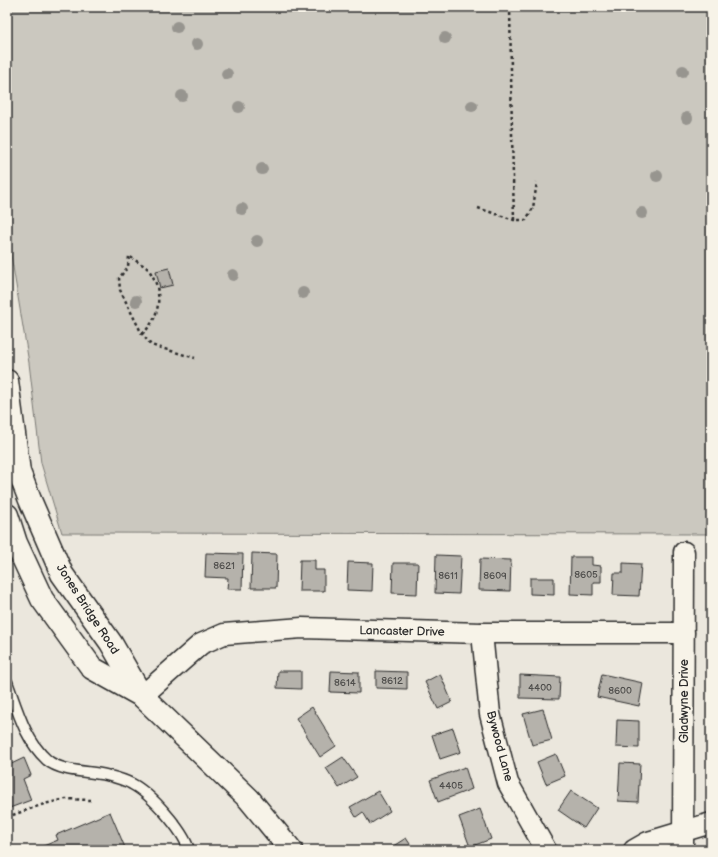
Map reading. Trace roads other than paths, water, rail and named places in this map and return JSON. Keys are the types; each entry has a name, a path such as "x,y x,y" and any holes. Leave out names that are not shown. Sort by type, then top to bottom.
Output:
{"main road":[{"name":"Jones Bridge Road","path":"7,381 13,473 62,574 111,643 142,696"},
{"name":"Jones Bridge Road","path":"7,515 16,543 42,599 92,668 142,696 249,800 291,850"}],"street":[{"name":"Gladwyne Drive","path":"683,840 684,552"},
{"name":"Lancaster Drive","path":"142,696 201,644 224,634 302,628 482,633 684,632"},
{"name":"Bywood Lane","path":"482,633 490,714 508,783 546,850"},
{"path":"634,850 648,842 683,840 711,823"}],"lane":[{"path":"7,682 26,732 36,749 48,762 65,768 106,775 132,783 157,804 187,842 189,850"}]}
